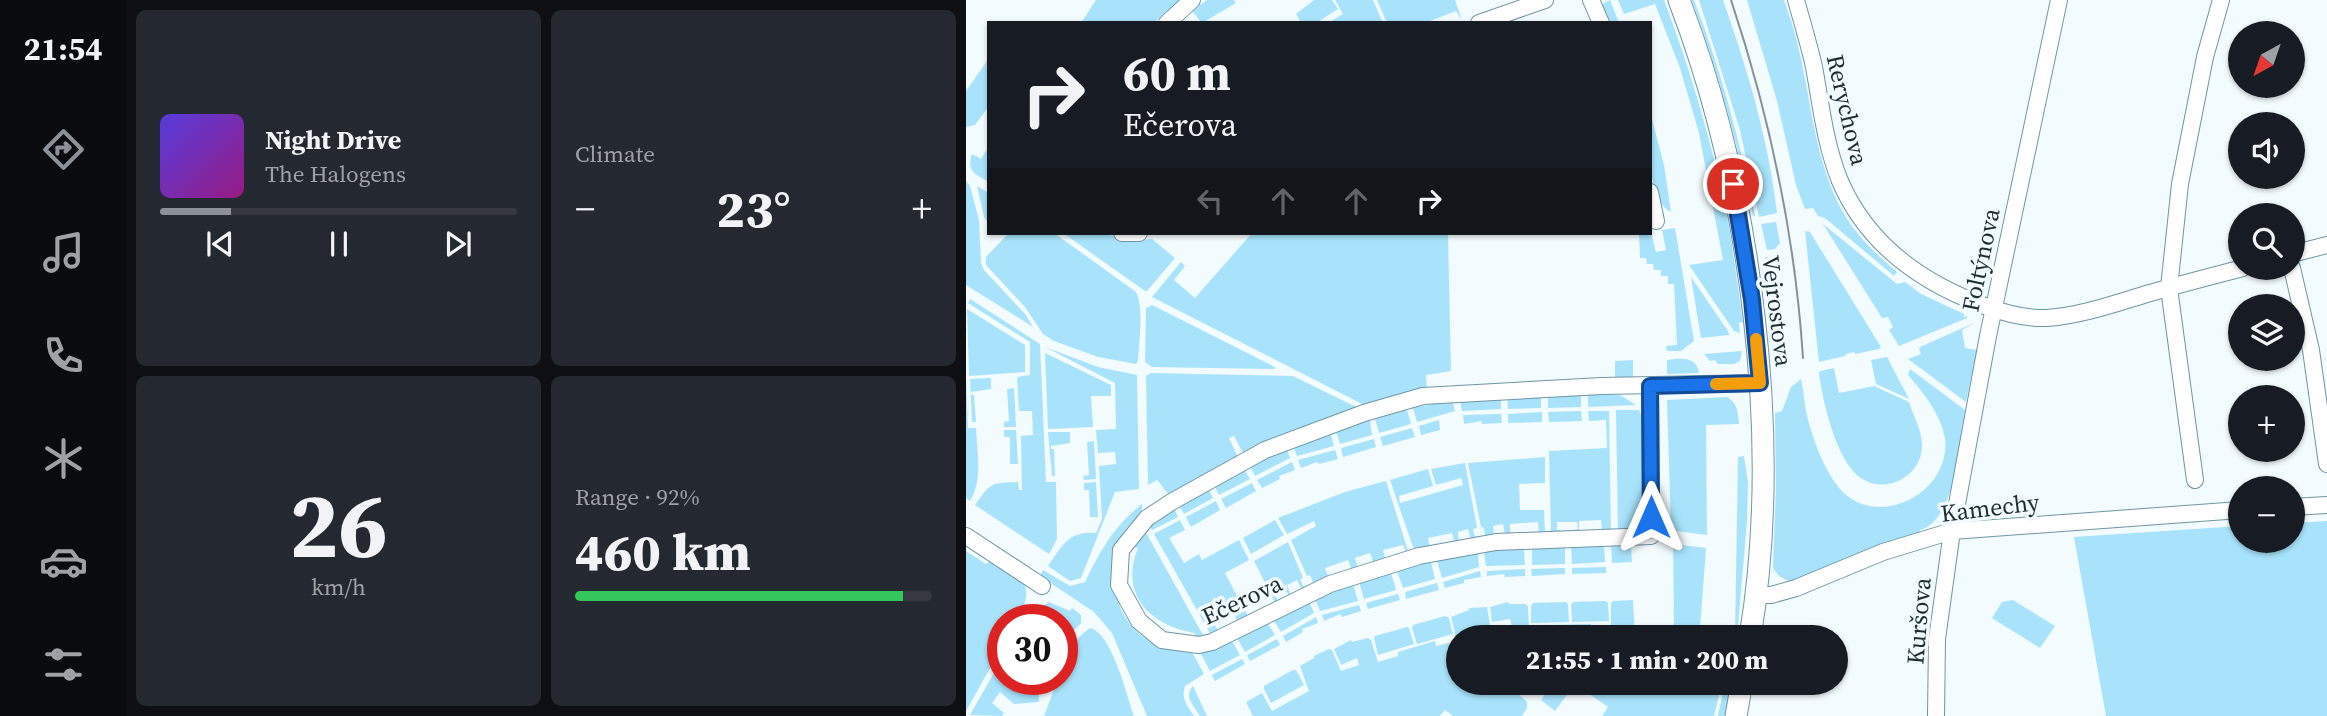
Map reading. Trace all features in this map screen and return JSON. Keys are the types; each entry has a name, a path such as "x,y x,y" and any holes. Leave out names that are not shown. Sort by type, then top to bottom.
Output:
{"street":[{"path":"1169,21 1192,0"},
{"path":"1485,21 1545,0"},
{"path":"1591,0 1600,21"},
{"name":"Vejrostova","path":"1679,0 1696,45 1733,184 1752,300 1760,383 1762,450 1761,529 1751,625"},
{"name":"Rerychova","path":"1796,0 1813,63 1828,144 1840,180 1853,206 1872,232 1908,268 1931,283 1994,309 2018,316 2044,318 2083,313 2228,272"},
{"name":"Foltýnova","path":"1952,531 1994,309 2059,0"},
{"path":"2195,480 2169,288 2180,184 2205,57 2221,0"},
{"path":"1652,202 1656,221"},
{"path":"2305,251 2327,245"},
{"path":"2295,280 2311,350 2327,464"},
{"name":"Ečerova","path":"1650,386 1651,536 1496,542 1419,556 1330,584 1212,642 1199,645 1162,640 1139,621 1119,585 1121,550 1147,518 1265,450 1364,413 1423,396 1601,386 1760,383"},
{"path":"2305,506 2327,505"},
{"name":"Kamechy","path":"1755,595 1771,595 1796,589 1882,552 1952,531 2228,511"},
{"name":"Kuršova","path":"1936,716 1937,639 1952,531"},
{"path":"966,536 1042,586"},
{"path":"1736,716 1740,695"}],"shaded area":[{"path":"1096,0 1179,0 1156,21 1082,21"},
{"path":"1207,0 1234,0 1236,3 1205,21 1200,21 1192,11"},
{"path":"1314,0 1332,0 1338,9 1319,21 1300,21 1296,14"},
{"path":"1335,0 1373,0 1382,21 1331,21 1343,14"},
{"path":"1377,0 1455,0 1462,20 1456,11 1430,21 1386,21"},
{"path":"1610,0 1618,21 1608,21 1602,4"},
{"path":"1618,0 1664,0 1700,109 1722,193 1743,322 1739,323 1740,333 1734,331 1689,265 1723,260 1699,133 1680,68 1655,4 1624,14"},
{"path":"1692,0 1704,26 1721,80 1755,216 1719,80"},
{"path":"1699,0 1723,0 1756,105 1769,159 1777,213 1759,217 1740,130"},
{"path":"1747,0 1784,0 1797,40 1818,145 1830,184 1849,223 1897,272 1894,276 1825,218 1818,216 1813,208 1805,209 1796,185 1777,101"},
{"path":"987,61 987,109 975,125 966,127 966,91"},
{"path":"1652,120 1664,165 1671,212 1657,195 1653,182"},
{"path":"987,149 987,181 971,168 972,154 981,159"},
{"path":"966,181 970,186 979,220 981,263 984,270 1026,315 1033,327 966,285"},
{"path":"977,186 987,192 987,221"},
{"path":"1776,222 1780,243 1775,249 1767,250 1761,224"},
{"path":"1823,224 1897,284 1905,282 1921,294 1964,314 1967,318 1899,346 1889,330 1893,327 1888,317 1882,318"},
{"path":"1675,228 1694,341 1681,351 1667,351 1666,346 1677,345 1674,284 1668,284 1668,276 1661,276 1661,270 1654,270 1653,264 1647,264 1646,258 1640,258 1639,235 1652,235 1656,252 1666,250 1662,230"},
{"path":"1805,231 1810,232 1881,347 1879,349 1855,354 1854,352 1819,362"},
{"path":"1007,235 1057,235 1136,292 1140,335 1136,364 1098,357 1054,341 1043,334 1025,307 986,265 986,257"},
{"path":"1066,235 1109,235 1133,241 1152,239 1175,258 1145,291"},
{"path":"1250,235 1448,235 1451,371 1426,375 1427,391 1368,407 1152,297 1181,262 1185,266 1174,280 1195,298"},
{"path":"1766,257 1776,259 1773,281 1782,313 1782,331 1773,332 1764,262"},
{"path":"1691,277 1728,331 1729,335 1701,338"},
{"path":"970,299 1040,344 1046,482 1056,482 1057,539 1049,554 975,505 992,485 1018,482 1019,490 1022,490 1021,436 1033,435 1032,411 1019,411 1017,377 1030,375 1030,342 968,303"},
{"path":"1152,305 1275,369 1152,367 1145,362 1146,308"},
{"path":"967,309 1025,345 1025,372 969,376"},
{"path":"1974,323 1962,330 1965,348 1977,350 1966,402 1908,359 1921,354 1920,347"},
{"path":"1787,343 1788,363 1781,364 1774,344"},
{"path":"1045,347 1098,367 1137,375 1139,489 1115,492 1081,578 1070,581 1048,566 1072,537 1096,533 1102,519 1099,466 1116,464 1115,452 1098,453 1096,430 1116,429 1115,383"},
{"path":"1742,351 1740,361 1734,364 1718,364 1715,360 1710,361 1704,354"},
{"path":"1045,353 1111,385 1111,396 1091,396 1093,427 1048,429"},
{"path":"1887,357 1909,399 1876,384 1871,360"},
{"path":"1633,360 1633,380 1615,380 1615,361"},
{"path":"1667,360 1691,361 1698,367 1699,373 1667,374"},
{"path":"1834,368 1839,393 1874,386 1909,402 1922,444 1920,457 1907,476 1897,482 1874,484 1863,479 1846,462 1830,425 1819,374 1820,371"},
{"path":"1910,369 1965,410 1954,479 1941,512 1932,523 1920,530 1921,534 1791,582 1779,576 1773,568 1775,413 1782,411 1791,387 1801,379 1807,416 1816,445 1840,489 1855,501 1873,506 1891,506 1909,500 1924,490 1936,476 1944,458 1945,439 1940,422 1926,397 1908,375"},
{"path":"1151,373 1293,376 1360,409 1244,455 1234,436 1229,438 1238,457 1169,495 1157,480 1148,485 1146,376"},
{"path":"966,375 968,428 976,428 978,456 977,484 970,501 966,498"},
{"path":"991,378 991,389 971,392 971,395 974,395 976,422 972,422 970,379"},
{"path":"1014,388 1016,427 1004,427 1004,422 1009,421 1007,389"},
{"path":"1541,394 1541,408 1508,409 1507,396"},
{"path":"1581,394 1581,407 1548,408 1548,395"},
{"path":"1588,394 1620,395 1636,405 1588,407"},
{"path":"1501,396 1501,409 1462,411 1460,399"},
{"path":"1727,397 1735,405 1739,424 1706,425 1707,535 1676,531 1671,528 1667,400"},
{"path":"1452,400 1455,411 1417,422 1413,408"},
{"path":"1407,410 1411,424 1379,433 1375,419"},
{"path":"1616,410 1639,410 1644,423 1645,513 1636,527 1618,531"},
{"path":"1581,411 1582,421 1549,422 1548,412"},
{"path":"1588,411 1609,411 1611,531 1602,531 1601,520 1579,521 1579,532 1574,530 1578,529 1577,522 1557,522 1557,530 1560,530 1560,533 1551,533 1549,451 1607,448 1606,420 1589,421"},
{"path":"1542,412 1542,422 1508,423 1508,414"},
{"path":"1501,414 1502,423 1482,424 1481,421 1464,424 1463,415"},
{"path":"1370,420 1372,435 1340,444 1336,431"},
{"path":"1439,420 1440,430 1421,435 1419,426"},
{"path":"1412,428 1415,437 1383,446 1380,437"},
{"path":"1004,430 1016,430 1018,464 1010,464 1010,437 1004,437"},
{"path":"1048,432 1070,432 1070,443 1051,446 1051,449 1054,449 1055,476 1052,476"},
{"path":"1330,432 1334,446 1297,456 1293,446"},
{"path":"1374,439 1376,447 1343,457 1341,448"},
{"path":"1094,441 1096,479 1084,480 1083,476 1089,475 1087,442"},
{"path":"1287,449 1290,458 1255,476 1250,466"},
{"path":"1335,450 1338,459 1301,468 1298,460"},
{"path":"1744,456 1748,482 1738,625 1735,625 1738,457"},
{"path":"1545,457 1545,483 1519,484 1520,510 1544,510 1545,533 1539,533 1538,522 1510,524 1510,535 1505,535 1503,524 1493,526 1494,536 1482,538 1485,535 1484,528 1481,527 1468,463"},
{"path":"1292,462 1295,470 1279,476 1280,479 1262,488 1257,480"},
{"path":"1465,463 1477,528 1473,529 1475,537 1478,536 1479,539 1471,540 1468,529 1458,532 1459,543 1455,544 1452,533 1428,538 1430,549 1415,553 1390,480 1428,469 1433,486 1399,496 1400,503 1463,485 1461,478 1436,485 1431,469"},
{"path":"1244,469 1250,479 1219,495 1214,485"},
{"path":"1386,481 1409,554 1403,556 1402,553 1406,552 1403,545 1383,550 1385,558 1388,557 1389,560 1374,564 1370,553 1355,558 1358,569 1352,571 1348,560 1325,568 1329,578 1311,585 1313,582 1310,575 1307,576 1291,540 1316,526 1314,521 1287,534 1278,518 1345,492"},
{"path":"1096,482 1098,517 1090,517 1089,490 1084,490 1084,483"},
{"path":"1252,483 1256,491 1226,508 1221,499"},
{"path":"1208,488 1213,498 1184,514 1179,505"},
{"path":"1216,501 1220,510 1191,527 1186,517"},
{"path":"1142,504 1142,513 1123,533 1116,548 1113,581 1117,598 1132,627 1144,638 1163,646 1192,652 1204,674 1185,686 1184,698 1194,716 1147,716 1112,633 1094,612 1040,576 1043,570 1070,586 1085,582 1109,540 1123,521"},
{"path":"1174,508 1178,517 1152,530 1149,525"},
{"path":"1180,520 1185,530 1169,538 1184,563 1199,554 1202,560 1239,540 1249,560 1225,573 1237,596 1259,586 1264,596 1244,607 1248,617 1238,622 1233,612 1214,623 1219,632 1211,635 1154,534"},
{"path":"1275,520 1284,535 1251,554 1243,538"},
{"path":"2327,521 2327,716 2106,716 2074,537 2228,527 2228,553 2305,553 2305,522"},
{"path":"1144,529 1204,637 1196,637 1194,633 1164,623 1142,605 1133,580 1133,565 1138,548 1133,547"},
{"path":"1288,542 1303,578 1300,579 1303,586 1308,587 1302,590 1297,580 1287,585 1291,595 1289,596 1283,586 1274,592 1278,601 1275,603 1254,561"},
{"path":"1631,544 1632,562 1612,563 1611,545"},
{"path":"1673,544 1706,548 1700,625 1673,625"},
{"path":"1604,545 1605,562 1572,564 1571,546"},
{"path":"1565,546 1565,564 1532,565 1532,548"},
{"path":"1524,548 1525,565 1486,566 1484,552"},
{"path":"966,551 986,564 993,560 1019,578 1024,583 1026,597 1024,604 987,604 987,674 966,711"},
{"path":"1478,553 1479,567 1442,578 1437,561"},
{"path":"1431,562 1435,579 1403,588 1397,571"},
{"path":"1606,567 1606,573 1572,574 1572,568"},
{"path":"1565,568 1565,574 1532,576 1531,569"},
{"path":"1525,569 1525,576 1487,576 1487,571"},
{"path":"1480,571 1481,577 1445,588 1443,582"},
{"path":"1391,573 1396,590 1364,599 1359,582"},
{"path":"1437,583 1439,590 1406,599 1405,592"},
{"path":"1353,584 1358,601 1320,611 1315,599"},
{"path":"1398,594 1400,600 1368,609 1366,603"},
{"path":"1633,600 1634,625 1611,625 1613,601"},
{"path":"2013,600 2055,626 2040,648 1992,618 2002,602"},
{"path":"1309,601 1314,613 1281,632 1273,619"},
{"path":"1606,601 1609,621 1572,622 1573,602"},
{"path":"1508,602 1528,606 1529,625 1512,625 1510,619 1492,622 1490,607"},
{"path":"1566,602 1569,622 1531,623 1533,603"},
{"path":"1359,605 1361,611 1342,617 1340,614 1324,621 1322,615"},
{"path":"1487,607 1490,625 1453,625 1451,617 1469,608"},
{"path":"1078,613 1081,615 1078,626"},
{"path":"1445,616 1449,618 1451,625 1446,625 1446,636 1417,644 1413,625"},
{"path":"1316,617 1318,623 1302,629 1303,632 1286,642 1283,636"},
{"path":"1267,622 1275,635 1245,652 1237,638"},
{"path":"1407,627 1414,644 1378,655 1375,636"},
{"path":"1090,628 1098,632 1105,641 1123,681 1134,716 1044,716 1052,695 1078,695 1078,638"},
{"path":"1277,639 1280,645 1250,661 1247,655"},
{"path":"1351,640 1371,640 1378,662 1398,656 1398,652 1435,641 1436,646 1446,644 1446,695 1519,695 1527,702 1522,716 1453,716 1445,710 1440,716 1253,716 1246,702 1262,693 1272,711 1309,691 1300,666 1329,649 1332,650 1341,671 1359,665 1357,658 1341,665 1334,649"},
{"path":"1232,641 1240,655 1210,671 1200,652"},
{"path":"1242,659 1245,664 1215,681 1212,675"},
{"path":"1296,670 1304,685 1271,703 1264,686"},
{"path":"987,685 987,695 998,695 992,703 1004,713 1002,716 970,715"},
{"path":"1193,686 1207,716 1200,716 1190,701 1189,694"},
{"path":"1004,695 1039,695 1039,702 1014,704"},
{"path":"1545,695 1567,695 1555,711 1541,700"},
{"path":"1591,695 1719,695 1714,716 1602,716 1608,707"},
{"path":"1722,695 1730,695 1726,716 1718,716"}],"tram line":[{"path":"1731,0 1758,88 1779,177 1794,267 1803,358"}],"slow traffic":[{"path":"1716,384 1760,383 1756,339"}],"route":[{"path":"1651,517 1650,386 1760,383 1752,300 1733,184"}]}
